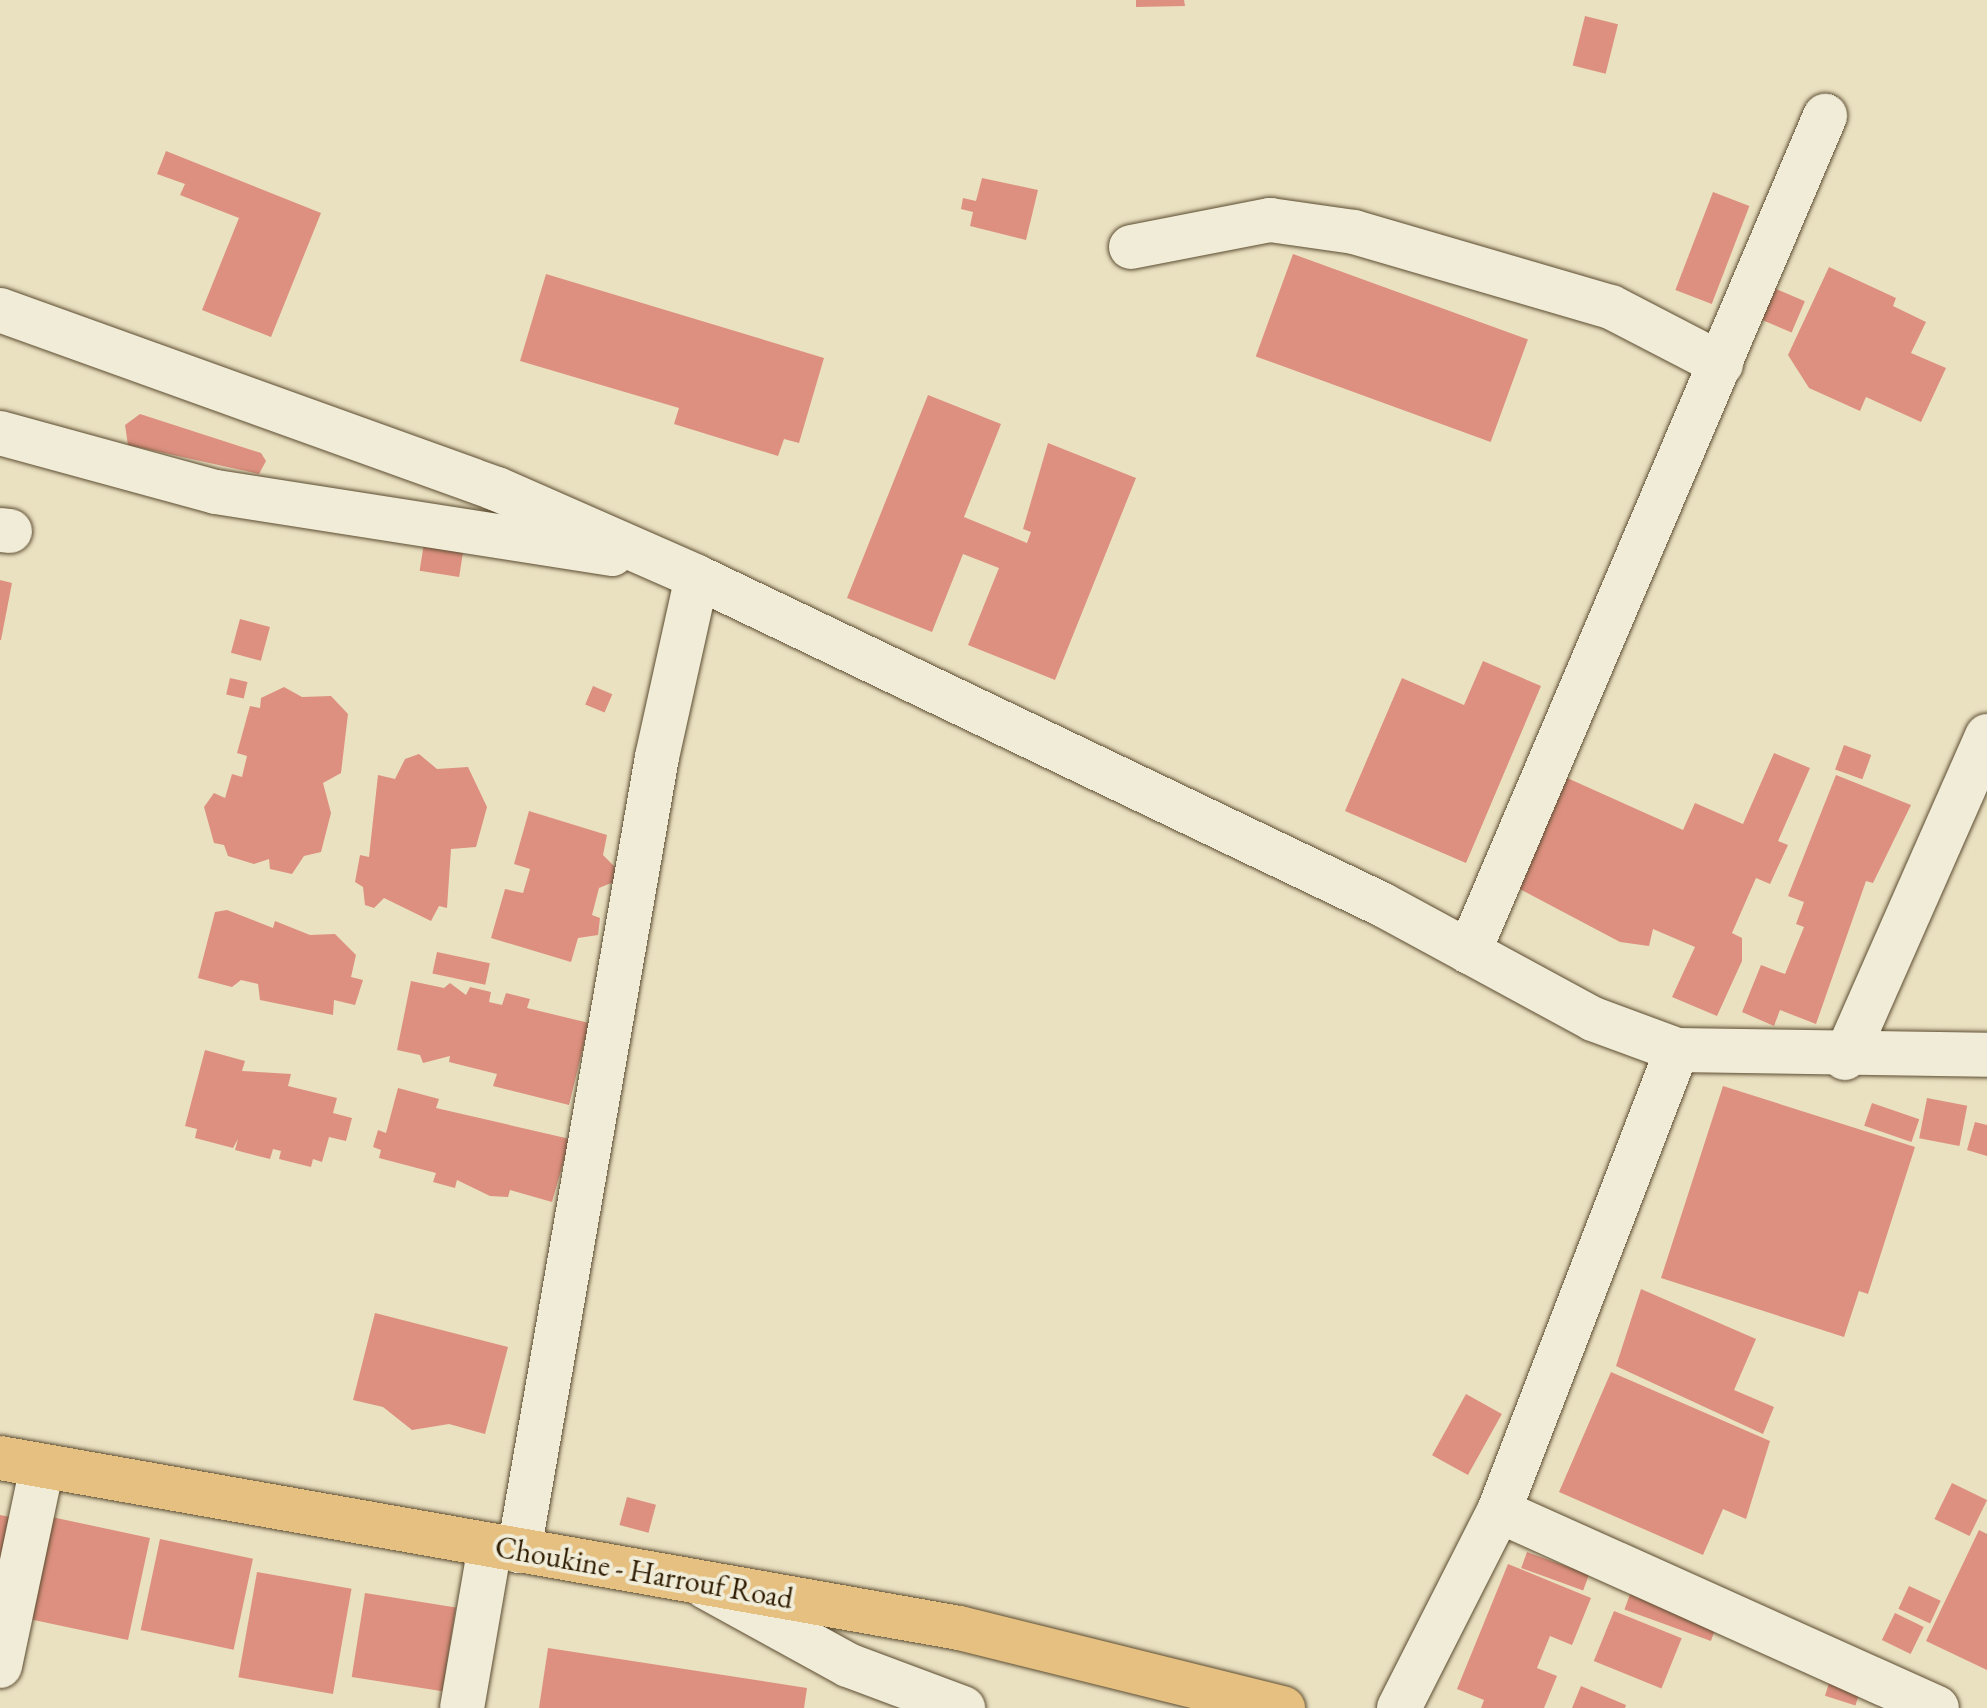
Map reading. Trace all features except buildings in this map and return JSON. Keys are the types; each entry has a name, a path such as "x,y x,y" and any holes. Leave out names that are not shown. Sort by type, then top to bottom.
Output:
{"main road":[{"name":"Choukine - Harrouf Road","path":"0,1458 959,1628 1283,1708"}],"street":[{"path":"1469,952 1825,116"},
{"path":"1131,247 1270,220 1354,232 1611,307 1721,364"},
{"path":"0,310 454,473 697,577 1469,952 1593,1019 1677,1050 1845,1058 1987,1055"},
{"path":"0,433 216,492 495,541 654,559"},
{"path":"462,1708 505,1548 657,757 697,577"},
{"path":"1845,1058 1987,736"},
{"path":"1399,1708 1499,1511 1677,1050"},
{"path":"0,1666 42,1467"},
{"path":"1499,1511 1937,1708"},
{"path":"701,1584 848,1665 963,1708"}]}
